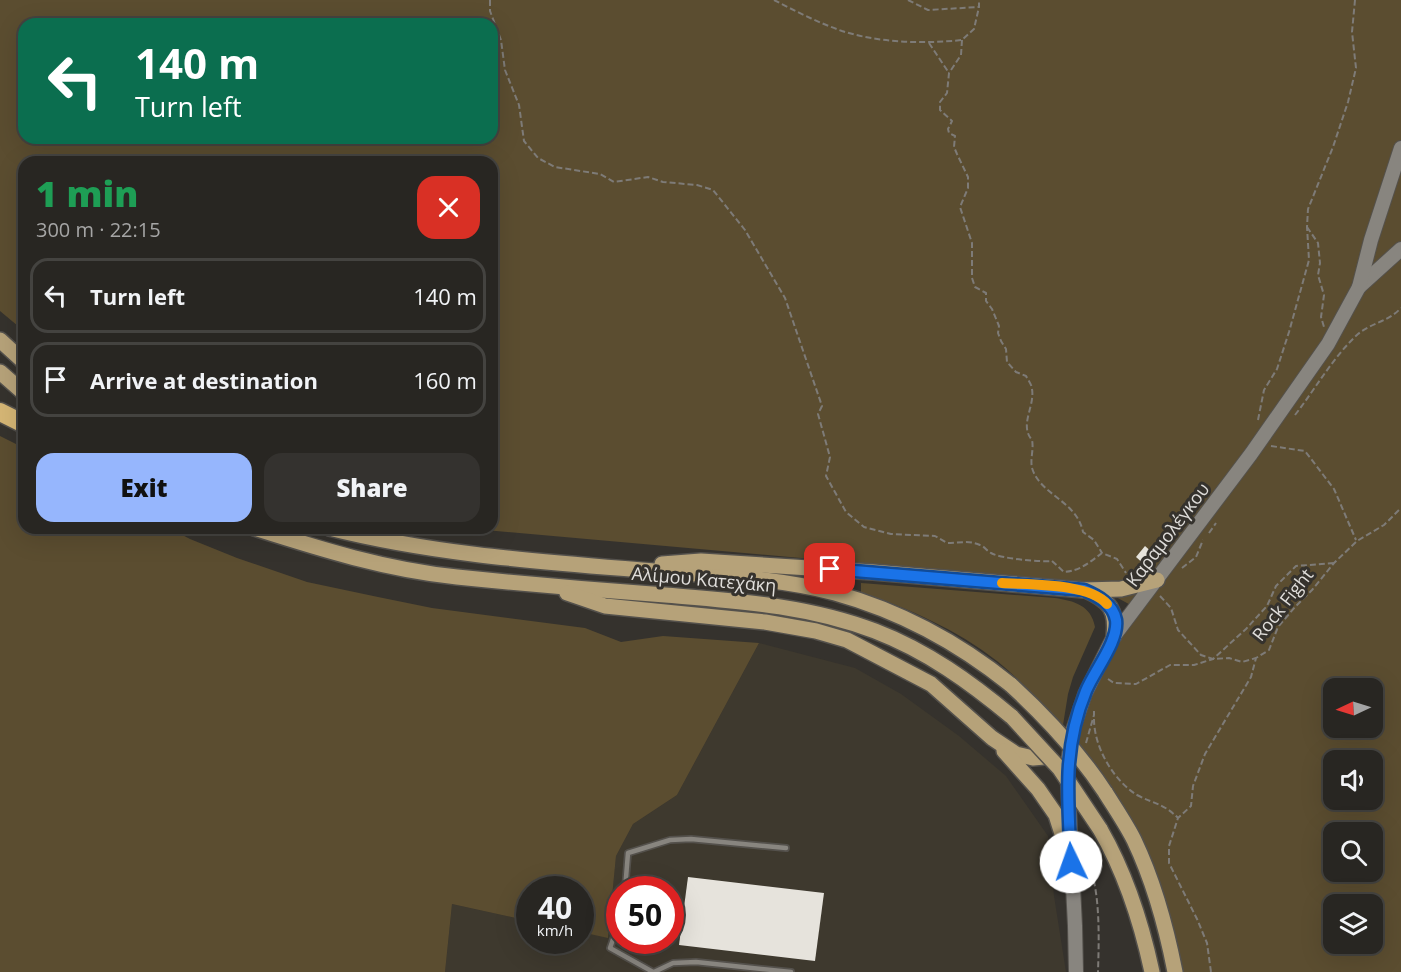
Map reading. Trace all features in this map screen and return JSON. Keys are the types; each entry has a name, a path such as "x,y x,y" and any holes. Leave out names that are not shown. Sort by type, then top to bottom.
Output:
{"highway":[{"path":"0,412 18,421"}],"main road":[{"path":"0,340 18,356"},
{"path":"0,372 18,388"},
{"name":"Αλίμου Κατεχάκη","path":"273,534 322,550 380,564 454,577 785,607 830,616 895,639 938,661 977,688 1012,717 1060,769 1110,846 1130,890 1152,972"},
{"name":"Αλίμου Κατεχάκη","path":"354,534 455,553 789,584 835,593 882,609 936,633 970,654 1011,685 1063,735 1078,753 1132,837 1152,881 1176,972"},
{"path":"617,568 701,561 873,572 1084,590 1158,587"},
{"path":"544,585 605,606 765,622 816,631 847,640 931,684 992,738 1038,789 1056,815 1071,862"},
{"path":"1084,590 1104,600 1112,609 1116,620 1114,636"},
{"path":"992,738 1017,754 1033,758 1044,757"}],"street":[{"path":"1359,287 1371,240 1401,148"},
{"path":"1359,287 1401,249"},
{"name":"Καραμολέγκου","path":"1076,972 1076,926 1067,785 1070,741 1085,694 1114,636 1158,587 1272,435 1328,344 1359,287"},
{"path":"1044,757 1052,756 1070,741"}],"lane":[{"path":"626,876 628,853 670,840 691,839 786,848"},
{"path":"621,954 653,972 673,963 696,962 791,972"}],"path":[{"path":"490,0 493,18"},
{"path":"774,0 842,31 891,41 929,43 962,40 974,28 979,0"},
{"path":"908,0 928,10 979,7"},
{"path":"1355,0 1352,32 1356,68 1345,113 1308,209 1309,260 1290,332 1277,369 1264,390 1257,419 1272,435 1271,446 1305,451 1320,469 1339,499 1345,518 1357,541"},
{"path":"498,32 505,70 519,105 524,141 538,158 555,166 600,174 614,182 648,177 663,182 698,185 713,190 745,230 785,298 822,406 818,414 830,457 826,476 846,513 864,527 891,534 935,536 947,543 962,541 981,545 990,553 1001,557 1023,559 1035,563 1052,561 1064,572 1074,571 1088,565 1102,553"},
{"path":"962,40 961,55 949,73 947,93 940,102 940,110 952,121 948,129 949,133 956,136 954,147 968,177 968,188 960,207 972,243 972,278 975,287 986,293 986,301 992,309 999,326 998,333 1006,349 1007,362 1016,372 1026,376 1033,388 1026,427 1034,448 1032,466 1038,480 1069,507 1080,520 1083,532 1094,540 1102,553 1117,559 1132,579"},
{"path":"929,43 949,73"},
{"path":"1307,227 1318,243 1320,263 1318,275 1324,295 1321,317 1328,344"},
{"path":"1291,420 1329,368 1359,333 1392,317 1401,308"},
{"name":"Rock Fight","path":"1178,818 1191,806 1193,786 1205,754 1251,677 1256,658 1269,650 1278,627 1334,562 1357,541 1383,525 1401,508"},
{"path":"1213,659 1267,606 1276,586 1296,566 1334,562"},
{"path":"1158,587 1171,608 1178,630 1201,655 1213,659"},
{"path":"1104,676 1114,683 1136,684 1170,665 1194,665 1213,659 1229,658 1242,662 1256,658"},
{"path":"1094,715 1096,736 1110,768 1120,781 1137,795 1167,807 1178,818 1168,846 1169,863 1204,935 1211,972"}],"shaded area":[{"path":"0,0 1401,0 1401,972 1180,972 1161,894 1075,741 1079,722 1116,639 1138,609 1092,584 498,531 498,156 18,156 18,326 0,311"},
{"path":"0,436 18,445 18,534 180,534 237,558 307,582 432,608 585,628 621,642 663,636 759,643 677,795 633,824 616,856 614,876 606,876 606,938 594,935 594,876 516,876 516,918 452,904 445,972 0,972"},
{"path":"861,583 1055,598 1081,605 1090,614 1095,627 1073,677 1063,725 997,661 965,639 932,621 861,592"},
{"path":"759,643 855,668 901,694 959,736 1006,776 1048,836 1054,896 1066,972 445,972 452,904 516,918 516,954 594,954 594,934 606,937 606,954 684,954 684,876 614,876 616,856 633,824 677,795"}],"building":[{"path":"1145,546 1155,555 1146,566 1136,557"},
{"path":"688,877 824,893 815,961 684,946 684,907"}],"slow traffic":[{"path":"1002,583 1084,590 1104,600 1107,604"}],"route":[{"path":"830,569 1084,590 1104,600 1112,609 1116,620 1114,636 1085,694 1070,741 1067,785 1071,862"}]}
